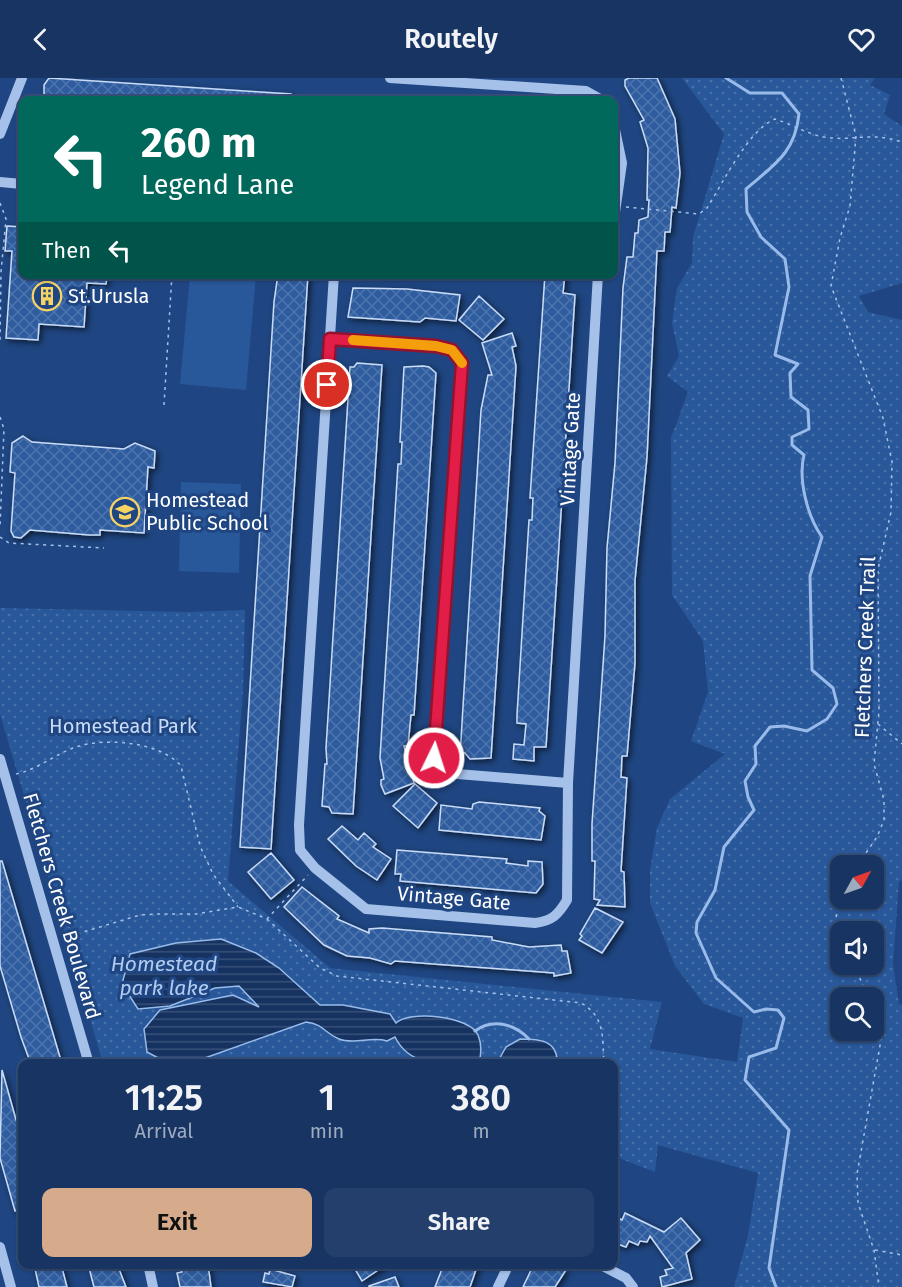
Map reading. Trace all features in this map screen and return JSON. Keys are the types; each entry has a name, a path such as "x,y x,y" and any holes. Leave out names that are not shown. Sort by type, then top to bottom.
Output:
{"street":[{"path":"0,135 22,78"},
{"path":"390,78 586,91 595,96"},
{"path":"618,144 622,163 618,191"},
{"path":"0,182 18,184"},
{"name":"Vintage Gate","path":"334,279 299,825 300,850 315,867 366,909 535,923 550,921 559,914 567,900 568,783 598,279"},
{"path":"330,339 436,346 452,350 462,363 434,758 438,768 445,773 568,783"},
{"name":"Fletchers Creek Boulevard","path":"0,759 4,787 53,940 88,1059"},
{"path":"0,1247 11,1287"},
{"path":"149,1269 153,1287"},
{"path":"498,1287 506,1269"},
{"path":"609,1269 626,1278 633,1287"}],"path":[{"name":"Fletchers Creek Trail","path":"841,78 856,136 849,206 831,286 883,418 892,462 891,512 878,569 878,724 874,764 884,800 884,820 877,837 865,855"},
{"path":"626,207 699,214 707,208 764,124 775,119 824,137 886,136 902,142"},
{"path":"0,203 6,219 0,272 2,297 0,342"},
{"path":"164,405 172,279"},
{"path":"0,417 4,429 0,527"},
{"path":"0,537 3,542 104,548"},
{"path":"878,724 902,744"},
{"path":"14,774 23,773 77,746 141,744 172,756 181,766 206,860 238,907"},
{"path":"267,919 315,867"},
{"path":"53,940 140,915 196,914 238,907 267,919 320,968 337,976 581,1003 596,1014 601,1023 604,1059"},
{"path":"879,1287 874,1250 858,1203 857,1174 881,1041"},
{"path":"874,1250 902,1255"}],"green space":[{"name":"Homestead Park","path":"682,78 875,78 870,85 890,95 884,114 902,126 902,283 859,296 868,312 902,320 902,879 899,882 893,964 899,1004 902,1005 902,1287 734,1287 748,1235 758,1173 658,1145 655,1172 618,1158 618,1059 102,1059 0,714 0,608 189,612 245,610 243,690 228,881 330,968 662,1002 650,1049 737,1062 743,1018 704,1004 675,966 650,903 650,870 657,828 670,799 725,754 691,741 708,692 703,641 672,595 671,438 688,392 667,376 679,356 672,323 677,288 692,263 693,237 724,134"},
{"path":"190,279 256,279 246,390 180,384"},
{"path":"181,482 241,484 239,573 179,571"}],"water":[{"name":"Homestead park lake","path":"221,939 256,953 279,968 320,1005 343,1005 390,1014 396,1023 403,1019 426,1016 464,1023 473,1028 478,1035 481,1049 480,1059 419,1059 402,1048 395,1037 387,1041 375,1039 345,1041 334,1037 317,1025 306,1022 202,1059 160,1059 147,1052 144,1029 160,1010 233,995 259,1007 239,986 215,988 170,1006 138,1009 122,984 130,954 176,943"},
{"path":"520,1039 546,1042 551,1045 556,1059 499,1059 506,1047"}],"building":[{"path":"49,78 291,94 291,96 44,96 44,85"},
{"path":"657,78 675,119 680,173 676,208 672,207 670,232 665,232 664,251 657,251 647,457 635,580 635,663 627,756 622,756 621,777 627,778 621,871 624,872 625,907 597,905 600,900 594,899 595,861 592,861 592,824 605,636 607,548 615,463 623,288 627,257 633,257 635,233 638,233 639,220 648,217 649,200 647,200 648,148 640,122 644,120 625,86 625,80"},
{"name":"St.Urusla","path":"7,226 18,227 18,279 107,279 106,284 87,283 84,327 39,324 38,340 6,338 12,251 5,251"},
{"path":"277,279 308,279 271,849 240,847"},
{"path":"545,279 564,279 563,293 575,295 546,747 534,747 534,761 513,759 514,744 524,745 526,724 517,723 517,715 529,520 532,520 533,498 530,498"},
{"path":"353,288 407,289 460,295 456,321 425,318 420,322 348,317"},
{"path":"479,296 504,319 483,340 459,320"},
{"path":"512,333 516,346 512,347 516,366 491,758 470,759 465,753 460,752 481,410 488,375 492,375 482,343"},
{"path":"357,363 382,365 353,814 332,813 329,807 322,806 325,764 327,764 326,748 350,367 354,367"},
{"path":"404,367 429,367 436,373 414,715 411,715 408,746 404,746 414,783 385,794 381,785 381,780 384,779 380,758 398,464 401,464"},
{"path":"23,436 32,442 124,449 135,443 155,451 154,468 148,467 144,533 100,530 100,535 89,535 30,530 21,538 14,537 11,531 15,473 10,472 12,443"},
{"path":"415,784 437,803 418,828 393,806"},
{"path":"479,802 540,808 539,811 545,816 541,840 439,830 441,805 472,809 473,804"},
{"path":"342,826 358,840 364,833 376,844 373,847 391,859 377,880 356,866 328,839"},
{"path":"397,850 507,859 506,863 528,866 528,861 542,862 543,884 536,893 400,881 401,874 395,874"},
{"path":"271,853 294,880 271,899 248,872"},
{"path":"0,861 2,861 61,1059 29,1059 0,966"},
{"path":"302,887 339,916 337,919 369,933 369,929 382,928 492,937 492,940 529,947 561,945 562,951 567,951 571,973 554,976 554,973 395,961 391,964 370,958 347,956 324,945 284,907"},
{"path":"595,908 623,922 602,953 579,940"},
{"path":"2,1070 18,1127 18,1210 15,1211 0,1158"},
{"path":"625,1213 664,1232 681,1218 700,1240 686,1253 692,1279 662,1287 660,1277 667,1275 665,1270 673,1268 650,1236 647,1242 640,1241 638,1245 629,1241 626,1247 618,1244 618,1218 622,1220"},
{"path":"35,1269 62,1269 67,1287 39,1287"},
{"path":"89,1269 119,1269 126,1287 94,1287"},
{"path":"181,1269 209,1269 211,1287 180,1287 177,1273 182,1272"},
{"path":"270,1269 295,1276 292,1287 263,1282 265,1273 269,1274"},
{"path":"355,1269 380,1269 362,1281"},
{"path":"442,1269 476,1269 470,1287 435,1287"},
{"path":"532,1269 566,1270 555,1287 523,1287"},
{"path":"395,1277 399,1287 369,1287 369,1286"}],"waterway":[{"path":"726,78 750,93 782,93 799,114 797,127 788,149 774,165 746,189 747,212 761,237 785,259 789,287 775,355 798,364 790,373 791,397 808,410 809,429 792,437 792,445 804,455 802,475 805,497 812,519 822,537 810,576 812,670 833,688 837,704 827,719 807,731 784,726 770,727 755,746 756,764 745,781 748,797 754,810 724,847 715,890 697,922 696,933 716,978 754,1012 766,1009 778,1010 784,1018 776,1048 749,1057 745,1080 789,1130 769,1268 776,1287"},
{"path":"475,1031 496,1024 511,1026 529,1039"}],"slow traffic":[{"path":"353,340 436,346 452,350 462,363"}],"place":[{"name":"St.Urusla","path":"47,296"},
{"name":"Homestead Public School","path":"125,512"}],"route":[{"path":"327,385 330,339 436,346 452,350 462,363 434,758"}]}
